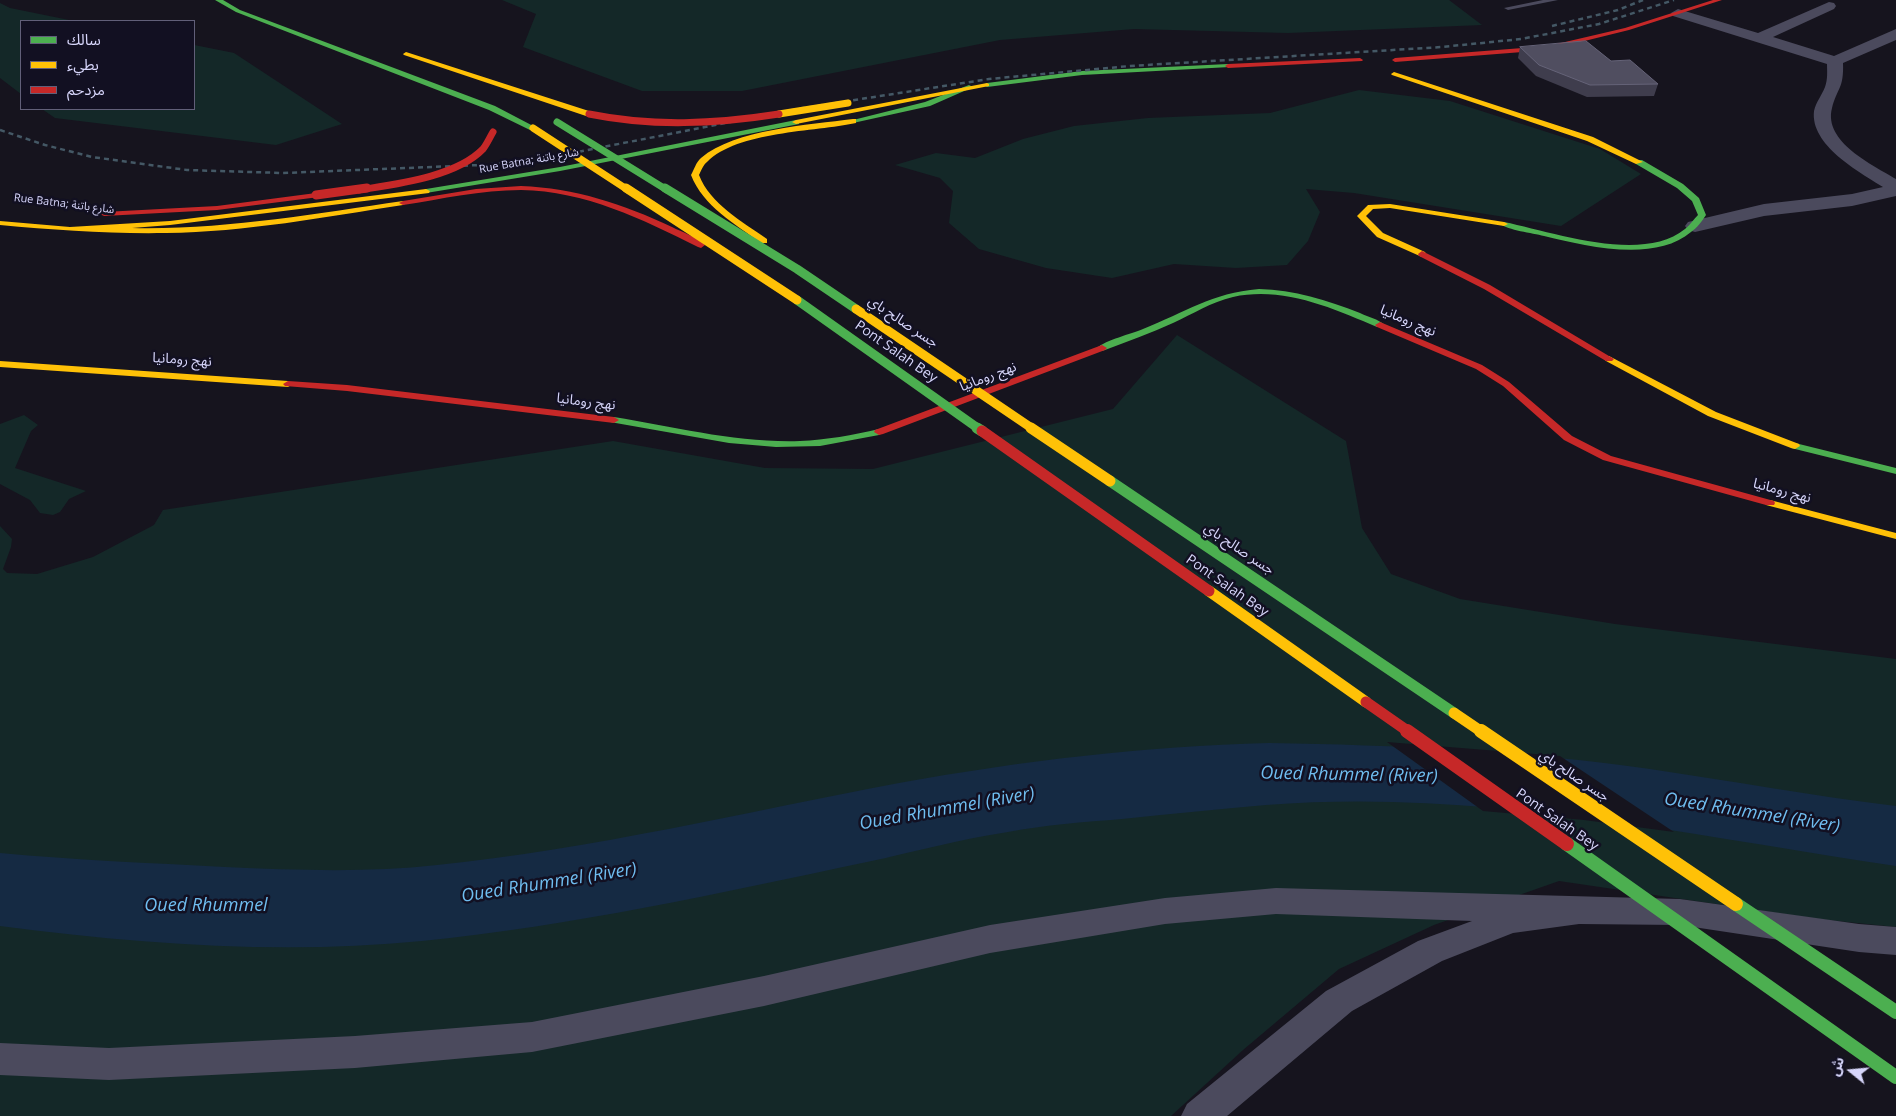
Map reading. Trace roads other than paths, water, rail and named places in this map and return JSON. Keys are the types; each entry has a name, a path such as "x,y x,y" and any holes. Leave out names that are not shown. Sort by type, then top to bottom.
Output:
{"main road":[{"path":"218,0 238,11 382,64"},
{"path":"1395,60 1548,48 1627,29 1719,0"},
{"path":"504,98 402,52 450,67 524,95 589,114 637,124 685,125 718,123 909,94 934,94 969,86 1082,73 1262,64 1364,62"},
{"path":"1383,57 1403,64 1404,69 1394,74"},
{"name":"Rue Batna; شارع باتنة","path":"126,225 89,216 217,208 316,196 402,182 446,171 480,152 490,141 487,124 457,101 382,64"},
{"name":"Pont Salah Bey","path":"382,64 492,108 533,128 764,277 1896,1078"},
{"path":"1262,64 1350,72"},
{"path":"1382,74 1394,74 1590,139 1628,156 1680,186 1696,200 1702,215 1695,226 1672,240 1647,245 1615,247 1590,244 1513,227 1416,210 1375,206 1364,211 1361,216 1368,226 1385,238 1453,268 1594,349 1711,413 1770,437 1824,454 1896,472"},
{"path":"797,269 705,192 696,180 695,172 698,164 711,152 736,142 866,118 933,103 969,86"},
{"name":"Rue Batna; شارع باتنة","path":"0,223 70,229 170,224 471,185 720,138 934,94"},
{"name":"جسر صالح باي","path":"553,120 797,269 1896,1012"},
{"path":"70,229 137,232 205,230 267,224 491,189 519,186 550,188 599,198 630,208 764,277"},
{"name":"نهج رومانيا","path":"0,364 347,388 604,418 747,441 798,444 837,441 886,430 1150,330 1223,297 1256,291 1276,292 1324,301 1479,367 1506,384 1568,438 1607,458 1671,477 1896,536"}],"street":[{"path":"1759,38 1829,6"},
{"path":"1678,13 1835,61 1896,34"},
{"path":"1835,61 1834,86 1822,110 1822,124 1830,138 1853,160 1896,188"},
{"path":"1695,226 1764,210 1852,200 1896,188"},
{"path":"0,1059 109,1064 355,1052 532,1037 764,992 990,939 1183,910 1276,901 1578,911 1680,912 1859,938 1896,941"},
{"path":"1200,1116 1338,1001 1430,951 1474,932 1510,920 1578,911"}],"lane":[{"path":"1508,8 1555,0"}],"water":[{"name":"Oued Rhummel","path":"1269,743 1365,745 1507,753 1650,769 1896,806 1896,866 1582,818 1504,809 1425,803 1345,801 1266,805 1065,824 1022,830 972,838 867,862 590,918 478,935 422,941 317,947 211,946 105,938 0,926 0,853 56,858 278,869 357,870 410,868 553,850 899,783 1037,761 1176,747"}],"railway":[{"path":"1552,26 1618,10 1643,0"},
{"path":"0,130 45,145 92,157 187,170 283,173 481,165 542,159 797,109 989,79 1130,66 1442,47 1521,39 1599,24 1674,0"}],"water label":[{"name":"Oued Rhummel (River)","path":"1349,775"},
{"name":"Oued Rhummel (River)","path":"947,809"},
{"name":"Oued Rhummel (River)","path":"1752,813"},
{"name":"Oued Rhummel (River)","path":"549,883"}]}
